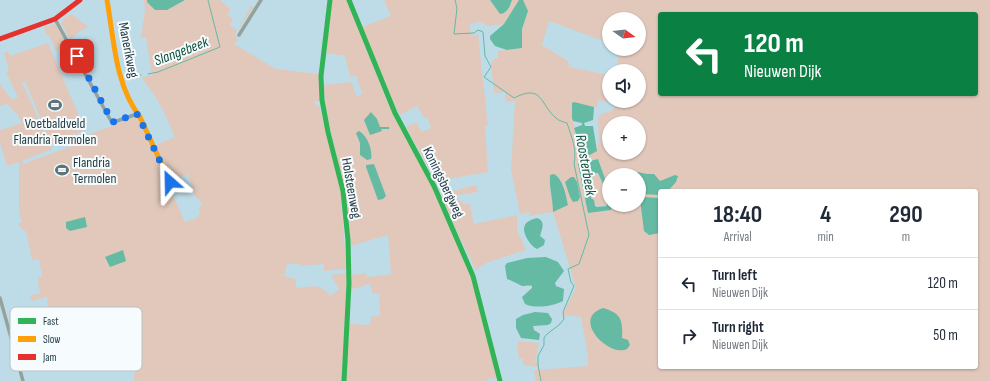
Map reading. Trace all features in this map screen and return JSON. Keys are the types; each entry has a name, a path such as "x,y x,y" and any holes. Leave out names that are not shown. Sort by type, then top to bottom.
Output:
{"street":[{"path":"0,39 55,19 80,0"},
{"name":"Manerikweg","path":"107,0 121,79 136,114 140,118 173,189"},
{"path":"239,35 261,0"},
{"name":"Holsteenweg","path":"330,0 321,76 322,100 328,132 343,191 348,240 349,284 344,381"},
{"name":"Koningsbergweg","path":"349,0 395,113 434,186 473,276 500,381"},
{"path":"55,19 112,121 114,122 136,114"},
{"path":"0,298 10,336"},
{"path":"19,371 22,381"}],"shaded area":[{"path":"144,0 167,10 185,0 220,0 231,10 227,15 233,19 230,25 237,30 251,6 254,7 235,33 238,41 234,44 276,69 320,74 320,101 314,101 316,106 319,105 341,190 346,269 324,271 324,264 300,266 300,264 287,264 284,276 296,279 296,288 315,286 323,289 330,296 339,289 331,275 347,273 342,381 134,381 135,371 142,371 142,307 48,307 47,297 32,301 30,296 40,293 37,277 42,277 39,259 32,260 26,231 22,230 18,223 22,222 19,212 19,162 7,166 0,143 0,130 22,123 17,114 7,104 0,106 0,84 12,100 18,97 6,72 9,70 4,53 8,51 10,56 48,43 85,130 51,144 25,81 22,82 52,149 22,161 23,164 88,140 89,142 93,141 90,134 136,117 138,118 154,155 157,153 154,146 175,137 165,114 141,78 152,75 146,38 141,38 145,9","holes":["188,174 194,195 202,204 197,218 185,222 172,193 184,186 181,176"]},
{"path":"332,0 347,0 387,101 431,184 472,277 497,379 492,378 485,381 346,381 349,324 370,325 371,317 380,315 379,293 373,294 370,284 352,289 352,275 366,273 367,277 391,274 388,235 351,246 346,198 328,117 324,85 352,82 355,93 358,96 362,94 356,75 350,77 345,56 326,53"},
{"path":"384,0 490,0 500,14 502,14 509,7 512,0 520,0 504,24 488,26 480,22 470,24 471,36 478,34 488,125 485,126 488,172 436,181 406,127 416,122 422,132 431,128 427,117 424,118 417,106 400,115 362,27 391,16"},
{"path":"522,0 990,0 990,381 536,381 535,370 588,366 588,357 581,317 562,315 576,288 553,212 529,216 530,212 520,214 511,170 515,101 506,102 505,92 494,93 491,64 493,60 498,58 498,51 522,48 522,29 528,11","holes":["558,176 562,183 568,205 553,211 553,201 550,191"]},
{"path":"72,14 88,27 80,31 70,40 61,23 64,18"},
{"path":"55,24 67,44 56,51 49,35 46,35 44,27"},
{"path":"594,173 598,173 602,182 602,206 595,206 594,200 591,198 591,182"},
{"path":"476,185 478,192 458,195 458,199 464,204 470,204 474,224 517,215 517,230 526,250 486,263 476,270 455,228 441,194"},
{"path":"517,341 539,343 535,362 539,364 539,367 523,365 523,359 519,359"}],"water":[{"path":"147,0 185,0 167,10 155,10 147,2"},
{"path":"490,0 512,0 506,11 500,14"},
{"path":"519,0 523,0 528,11 522,29 522,48 507,50 495,46 490,39 490,36 504,24"},
{"path":"574,102 594,107 593,120 584,123 585,126 593,126 597,151 584,158 574,128 582,125 582,123 573,121 572,118 572,103"},
{"path":"371,112 377,119 380,127 389,127 389,129 381,129 382,131 370,135 364,120"},
{"path":"359,131 365,136 369,143 371,159 367,160 360,155 360,143 356,133"},
{"path":"598,159 602,170 602,182 598,173 594,173 591,182 591,198 594,200 595,206 602,206 602,211 588,213 578,164"},
{"path":"374,164 386,196 383,199 378,200 366,167 366,165"},
{"path":"554,174 562,183 568,205 553,212 550,175"},
{"path":"646,174 654,174 660,181 675,175 678,176 676,182 670,189 658,189 658,195 646,194"},
{"path":"571,177 574,177 577,182 580,197 578,201 573,202 565,182"},
{"path":"646,197 658,198 658,233 649,235 644,231 642,212 646,212"},
{"path":"85,217 87,227 70,231 66,228 66,222"},
{"path":"537,218 542,221 540,236 545,240 544,245 537,249 525,235 524,228 527,222"},
{"path":"123,250 126,261 110,267 105,257"},
{"path":"546,257 558,262 564,271 555,283 556,286 564,289 563,301 544,306 529,306 525,304 522,297 532,288 532,286 522,286 507,279 505,266 507,263 527,258"},
{"path":"603,308 614,312 620,318 622,338 628,340 630,345 627,349 620,350 611,348 596,336 590,320 594,313"},
{"path":"535,312 548,313 552,319 551,323 548,325 533,326 534,330 540,334 539,340 521,338 516,328 516,319 523,315"}],"waterway":[{"name":"Slangebeek","path":"148,74 158,72 220,47 208,0"},
{"name":"Roosterbeek","path":"455,0 457,8 454,34 474,33 478,30 483,32 485,56 491,67 484,77 514,98 523,94 536,94 556,118 567,123 574,144 574,164 589,235 579,264 568,269 571,282 574,286 563,312 564,319 544,338 544,345 538,356 541,381"},
{"name":"Slangebeek","path":"126,78 141,75"}],"traffic: fast":[{"path":"330,0 321,76 322,100 328,132 343,191 348,240 349,284 344,381"},
{"path":"349,0 395,113 434,186 473,276 500,381"}],"traffic: slow":[{"path":"107,0 114,46 120,76 125,91 140,117 173,189"}],"traffic: jam":[{"path":"0,39 55,19 80,0"}],"place":[{"name":"Voetbaldveld Flandria Termolen","path":"55,105"},
{"name":"Flandria Termolen","path":"62,170"}],"route":[{"path":"77,56 112,121 114,122 136,114 138,115 170,182"}]}
